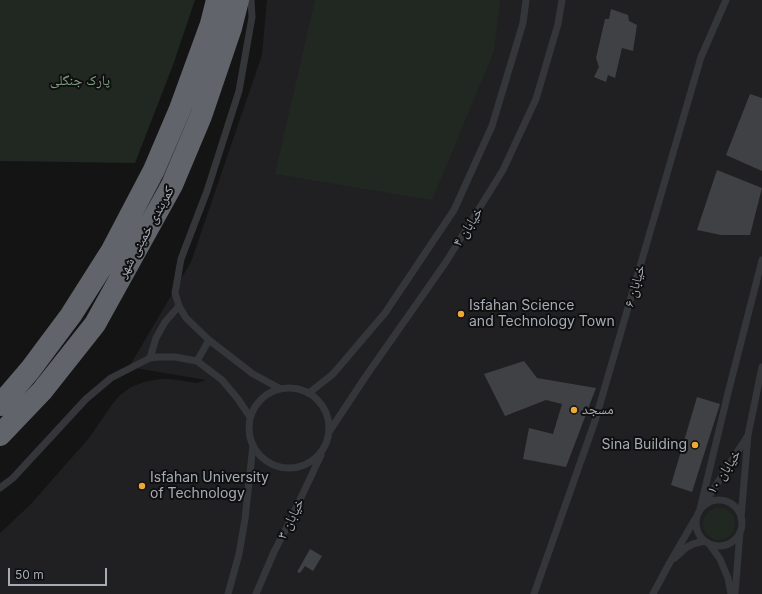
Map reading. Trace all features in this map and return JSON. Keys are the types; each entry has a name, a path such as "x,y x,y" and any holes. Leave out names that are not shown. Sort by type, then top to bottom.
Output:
{"highway":[{"name":"کمربندی خمینی شهر","path":"0,405 30,370 71,315 111,252 154,170 180,109 217,0"},
{"name":"کمربندی خمینی شهر","path":"0,435 42,391 95,324 172,185 201,116 231,28 238,0"}],"lane":[{"path":"251,0 252,17 238,91 207,192 181,259 175,293 179,306 186,318 209,340 253,374 278,388"},
{"name":"خیابان ۴","path":"309,393 333,374 385,313 454,210 492,126 523,23 526,0"},
{"name":"خیابان ۴","path":"329,432 366,376 446,262 503,170 536,99 558,24 562,0"},
{"name":"خیابان ۶","path":"534,594 595,422 702,57 726,0"},
{"path":"653,594 700,509 762,260"},
{"path":"150,358 156,338 165,322 179,306"},
{"path":"197,361 209,340"},
{"path":"0,488 13,478 86,399 111,378 150,358 175,357 197,361 222,380 250,416"},
{"name":"خیابان ۱۰","path":"741,518 748,435 762,367"},
{"path":"288,387 309,393 319,400 325,409 329,420 329,432 326,444 320,454 311,462 301,467 278,467 268,462 259,455 253,446 249,435 250,416 257,403 266,395 278,388 288,387"},
{"name":"خیابان ۱۰","path":"700,509 748,435"},
{"name":"خیابان ۳","path":"256,594 274,552 326,444"},
{"path":"228,594 240,554 253,446"},
{"path":"669,564 687,547 693,544 707,543 725,546 737,538 742,525 739,511 734,506 728,502 720,500 706,504 700,509"},
{"path":"696,516 696,530 699,536 720,559 728,578 731,594"},
{"path":"735,594 740,531"}],"shaded area":[{"name":"Isfahan Science and Technology Town","path":"267,0 762,0 762,594 0,594 0,533 30,505 89,438 119,396 131,387 144,382 160,379 197,383 206,380 129,367 191,262 262,55"}],"green space":[{"name":"پارک جنگلی","path":"0,0 195,0 173,65 135,163 0,161"},
{"path":"315,0 500,0 494,51 432,200 275,174"},
{"path":"719,508 725,509 732,515 735,524 734,530 728,537 719,540 713,539 706,533 703,524 704,518 710,511"}],"building":[{"path":"611,9 628,15 629,21 637,25 633,51 622,48 615,78 608,75 606,82 594,77 599,67 596,58 605,19 609,19"},
{"path":"750,94 762,98 762,171 726,155"},
{"path":"717,170 762,188 750,235 721,235 697,230"},
{"name":"مسجد","path":"524,361 537,378 596,388 566,467 523,459 529,428 553,434 562,404 546,400 505,416 484,374"},
{"name":"Sina Building","path":"697,397 720,404 692,492 671,485"},
{"path":"310,549 322,556 313,571 305,566 300,573 297,572"}],"place":[{"name":"Isfahan Science and Technology Town","path":"461,314"},
{"name":"مسجد","path":"574,410"},
{"name":"Sina Building","path":"695,445"},
{"name":"Isfahan University of Technology","path":"142,486"}]}
